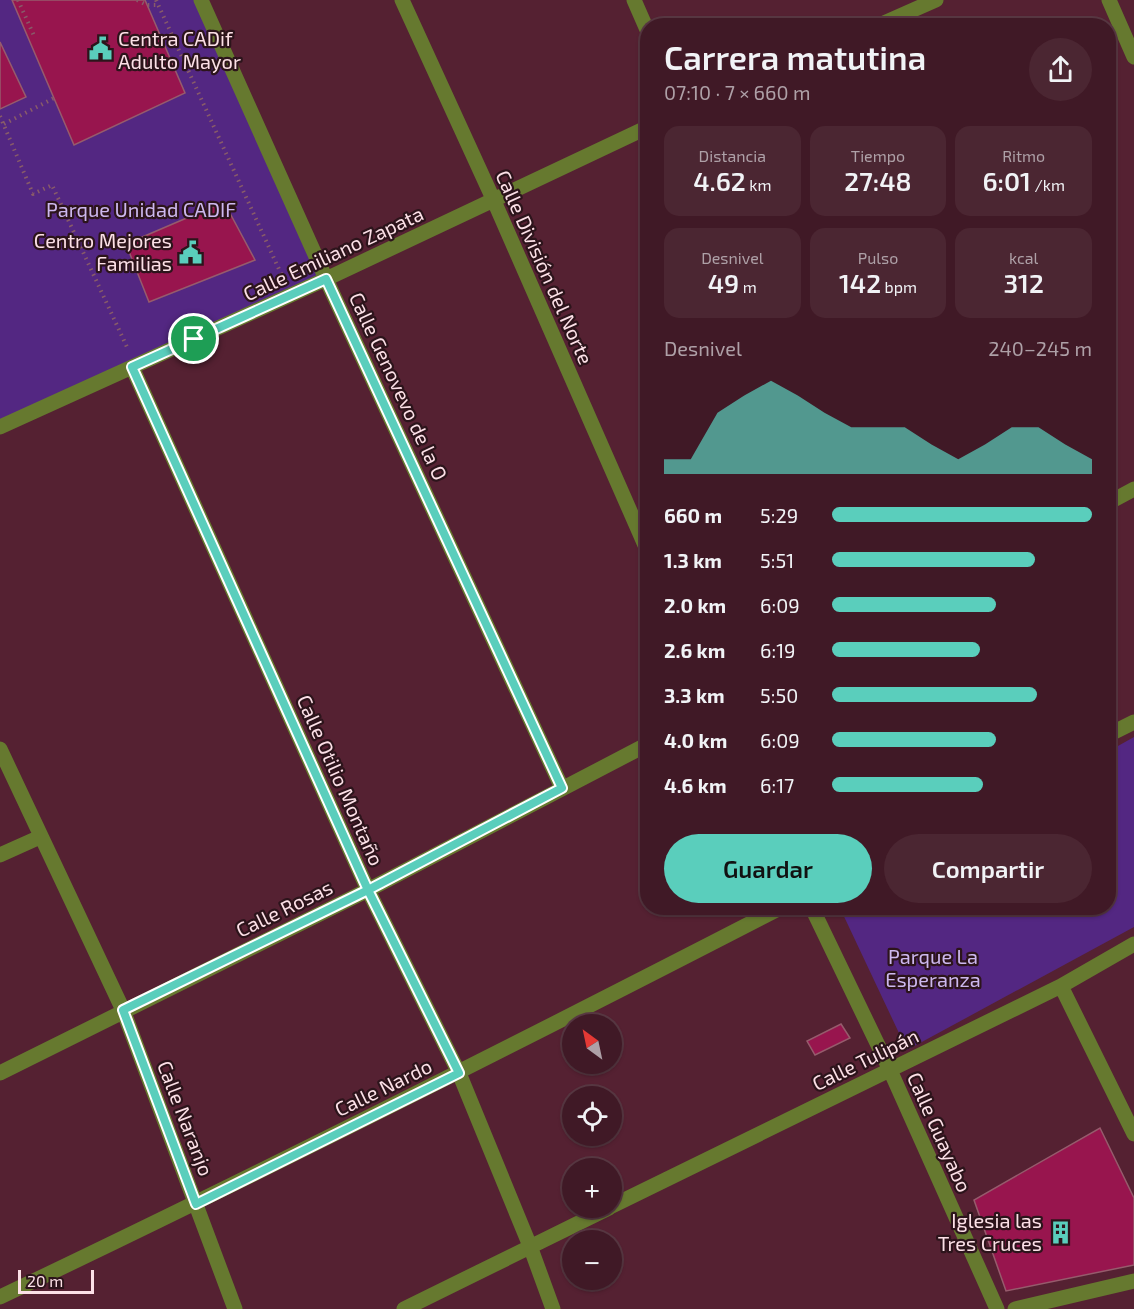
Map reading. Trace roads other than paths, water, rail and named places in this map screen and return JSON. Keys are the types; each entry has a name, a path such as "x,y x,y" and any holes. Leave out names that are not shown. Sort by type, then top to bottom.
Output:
{"street":[{"name":"Calle Genovevo de la O","path":"201,0 326,279 562,788"},
{"name":"Calle División del Norte","path":"402,0 494,201 640,534"},
{"path":"634,0 642,18"},
{"path":"904,18 936,0"},
{"path":"1109,0 1134,57"},
{"name":"Calle Emiliano Zapata","path":"0,427 326,279 640,131"},
{"name":"Calle Otilio Montaño","path":"132,367 368,890 459,1073 530,1246 553,1309"},
{"path":"1116,495 1134,489"},
{"path":"1116,731 1134,722"},
{"name":"Calle Rosas","path":"0,1073 368,890 640,748"},
{"name":"Calle Naranjo","path":"0,749 123,1010 235,1309"},
{"path":"0,855 40,837"},
{"name":"Calle Nardo","path":"0,1297 196,1204 459,1073 766,915"},
{"name":"Calle Guayabo","path":"815,915 890,1070 997,1309"},
{"name":"Calle Tulipán","path":"622,1201 1061,986 1134,944"},
{"path":"1061,986 1134,1134"},
{"name":"Calle Tulipán","path":"404,1309 587,1218"},
{"path":"1015,1309 1134,1281"}],"place":[{"name":"Centra CADif Adulto Mayor","path":"100,49"},
{"name":"Centro Mejores Familias","path":"190,252"},
{"name":"Iglesia las Tres Cruces","path":"1060,1232"}],"park label":[{"name":"Parque Unidad CADIF","path":"141,209"},
{"name":"Parque La Esperanza","path":"933,968"}]}
